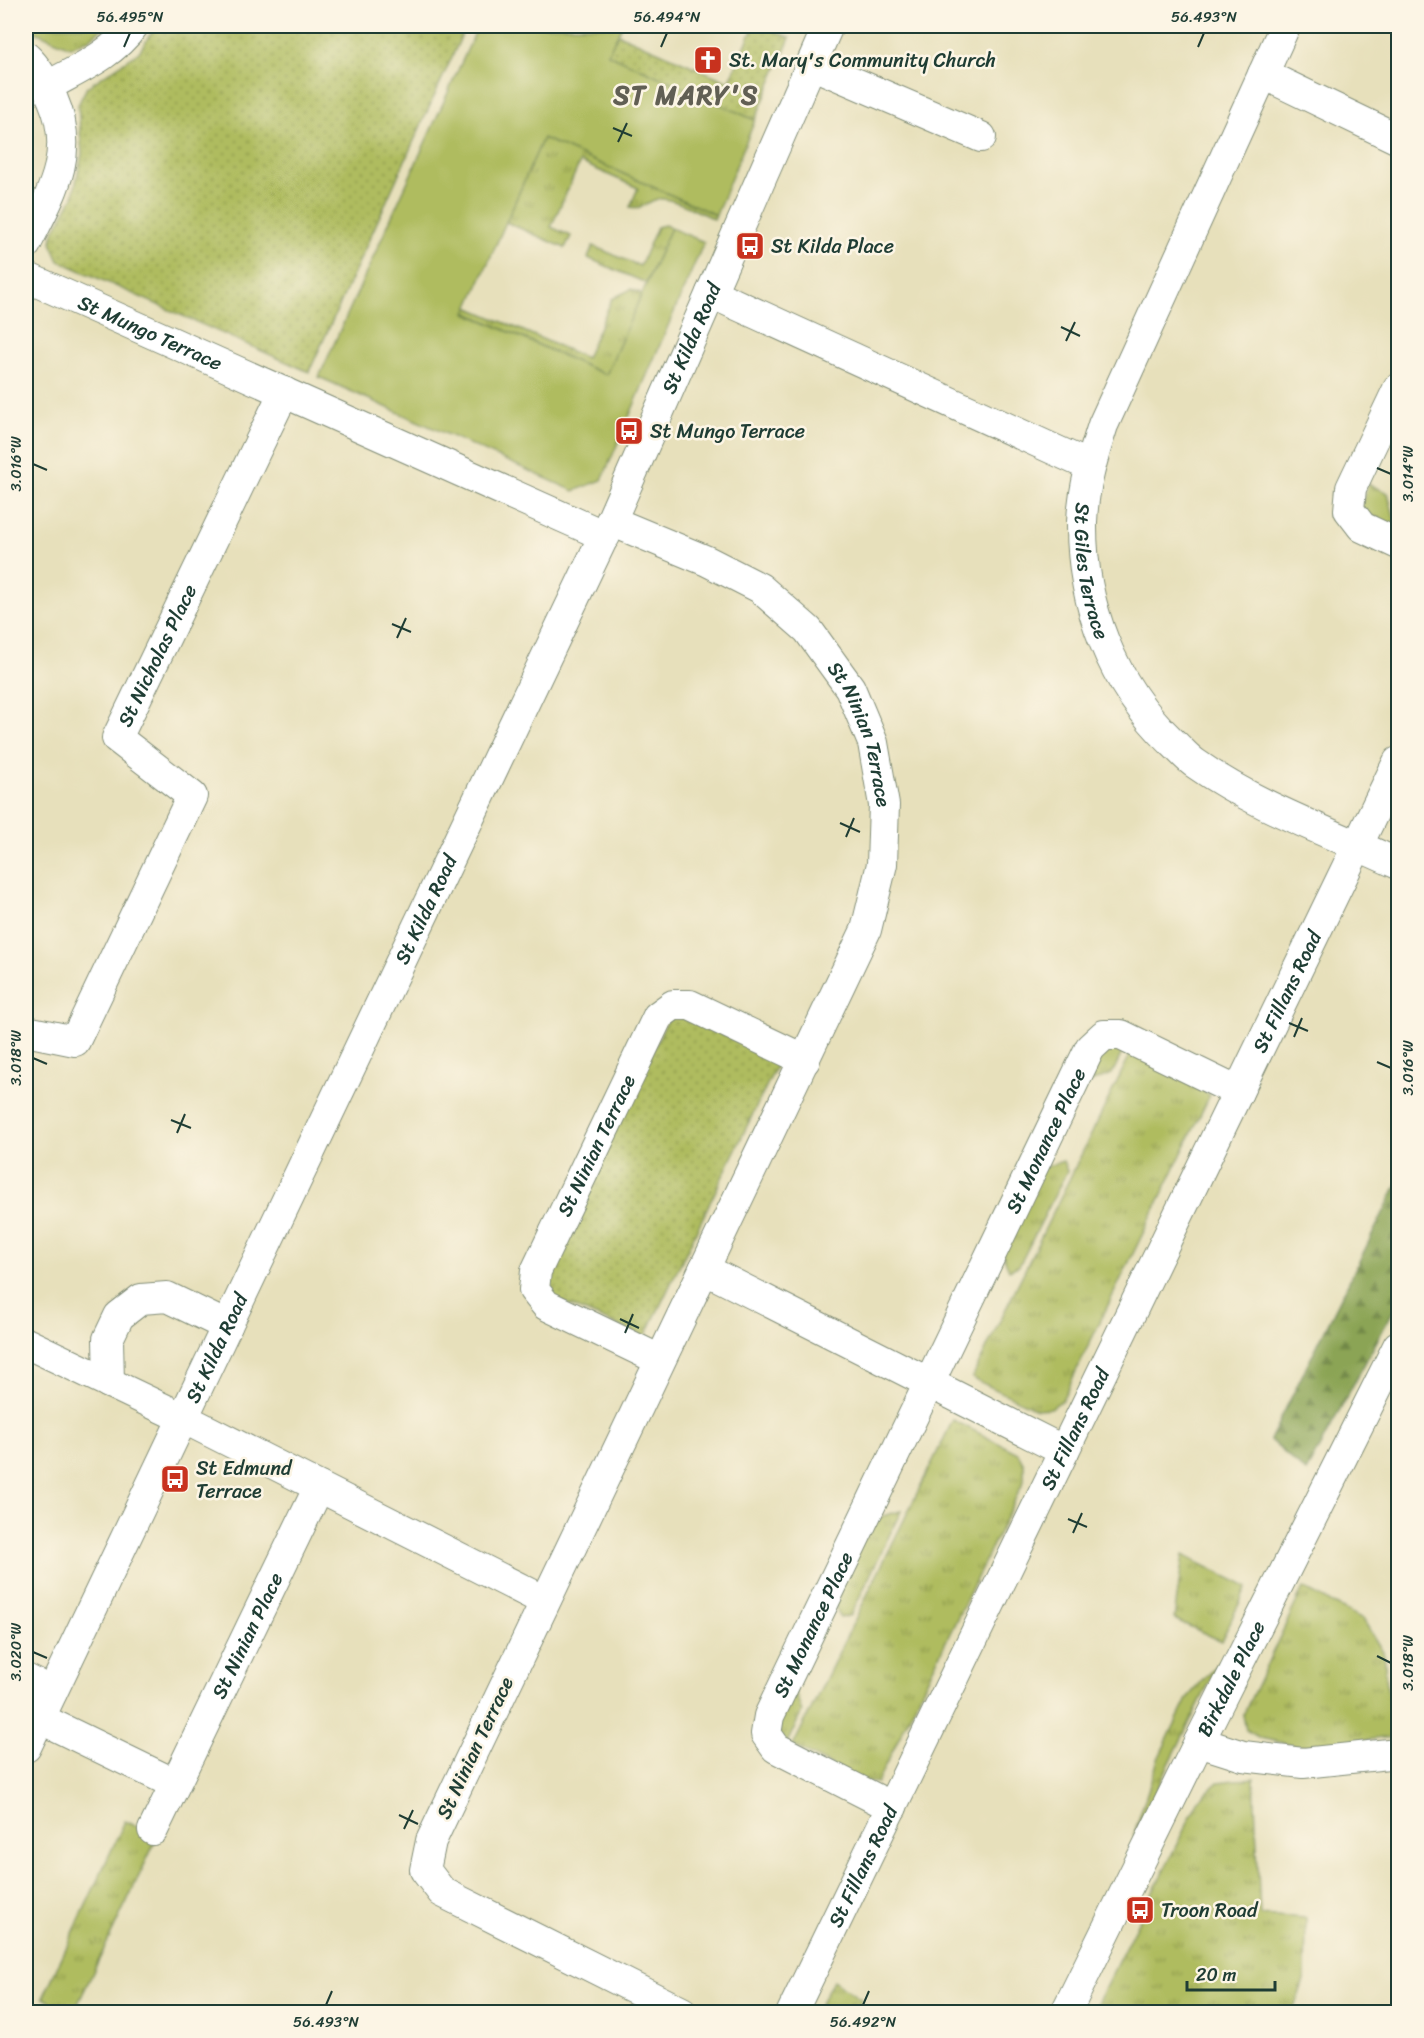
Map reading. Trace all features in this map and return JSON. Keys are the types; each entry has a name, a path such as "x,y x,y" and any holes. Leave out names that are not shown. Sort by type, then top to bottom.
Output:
{"street":[{"path":"48,86 100,57 124,38 133,26"},
{"name":"St Kilda Road","path":"26,1747 608,529 828,26"},
{"name":"St Giles Terrace","path":"1285,26 1103,425 1090,466 1082,521 1085,576 1098,629 1122,679 1153,724 1193,762 1240,792 1358,845"},
{"path":"26,57 48,86 61,119 62,154 54,189 26,244"},
{"path":"811,64 981,137"},
{"path":"1263,74 1398,139"},
{"name":"St Mungo Terrace","path":"26,277 284,392 608,529"},
{"path":"711,293 1090,466"},
{"path":"1398,389 1351,488 1349,510 1362,527 1398,544"},
{"name":"St Nicholas Place","path":"26,1031 75,1041 192,796 117,738 284,392"},
{"name":"St Ninian Terrace","path":"608,529 707,561 760,588 808,630 850,688 873,743 884,805 882,864 866,930 431,1841 425,1870 442,1892 682,2013"},
{"name":"St Fillans Road","path":"792,2013 1398,762"},
{"path":"1358,845 1398,864"},
{"name":"St Ninian Terrace","path":"660,1360 546,1305 534,1290 536,1271 658,1016 673,1005 690,1005 805,1060"},
{"name":"St Monance Place","path":"892,1807 776,1748 766,1734 769,1716 1090,1048 1104,1035 1121,1035 1238,1092"},
{"path":"704,1269 1064,1451"},
{"path":"109,1383 108,1340 119,1316 141,1299 167,1297 227,1326"},
{"path":"26,1343 183,1418 545,1601"},
{"name":"Birkdale Place","path":"1066,2013 1398,1346"},
{"name":"St Ninian Place","path":"153,1830 319,1487"},
{"path":"26,1679 46,1705 175,1784"},
{"path":"1199,1742 1243,1756 1303,1763 1398,1753"}],"green space":[{"path":"26,26 105,26 89,39 70,47 26,28"},
{"path":"156,26 466,26 309,372 59,261 51,243 55,229 73,197 82,154 78,105 87,87 139,52"},
{"path":"478,26 622,26 608,54 755,120 716,215 543,138 466,313 606,375 671,228 704,242 602,480 574,491 319,377"},
{"path":"754,26 762,26 790,38 755,120 608,54 618,34 729,82"},
{"path":"543,138 716,215 714,219 664,199 654,200 639,207 630,207 638,188 580,162 551,227 571,236 565,248 506,222"},
{"path":"665,225 671,228 646,283 588,258 593,246 640,266 657,227"},
{"path":"631,289 642,294 606,375 465,312 468,307 586,358 612,299"},
{"path":"1368,484 1388,493 1398,532 1360,510"},
{"path":"676,1015 765,1051 777,1064 645,1337 550,1297 545,1274 667,1021"},
{"path":"1125,1047 1112,1074 1083,1085 1098,1052"},
{"path":"1132,1051 1210,1095 1062,1400 1051,1408 1036,1409 972,1378"},
{"path":"1063,1161 1067,1171 1019,1266 1009,1270 1002,1253 1042,1168"},
{"path":"1398,1183 1398,1302 1306,1472 1270,1440"},
{"path":"953,1420 1018,1453 1024,1464 1024,1481 877,1783 862,1781 793,1746"},
{"path":"901,1511 851,1615 840,1618 833,1601 872,1519"},
{"path":"1183,1555 1247,1587 1221,1641 1174,1619"},
{"path":"1303,1588 1363,1619 1384,1654 1392,1737 1303,1747 1260,1738 1246,1730 1243,1715"},
{"path":"1218,1663 1133,1837 1158,1759 1188,1697"},
{"path":"793,1686 802,1712 787,1743 776,1732"},
{"path":"1254,1778 1260,1915 1306,1918 1305,1978 1292,2012 1093,2012 1199,1800 1218,1782"},
{"path":"125,1821 158,1836 74,2012 43,1998"},
{"path":"833,1980 862,2000 856,2012 816,2012"}],"place":[{"name":"St. Mary's Community Church","path":"708,60"},
{"name":"St Kilda Place","path":"750,246"},
{"name":"St Mungo Terrace","path":"629,431"},
{"name":"St Edmund Terrace","path":"175,1479"},
{"name":"Troon Road","path":"1140,1910"}],"district":[{"name":"ST MARY'S","path":"686,95"}]}
